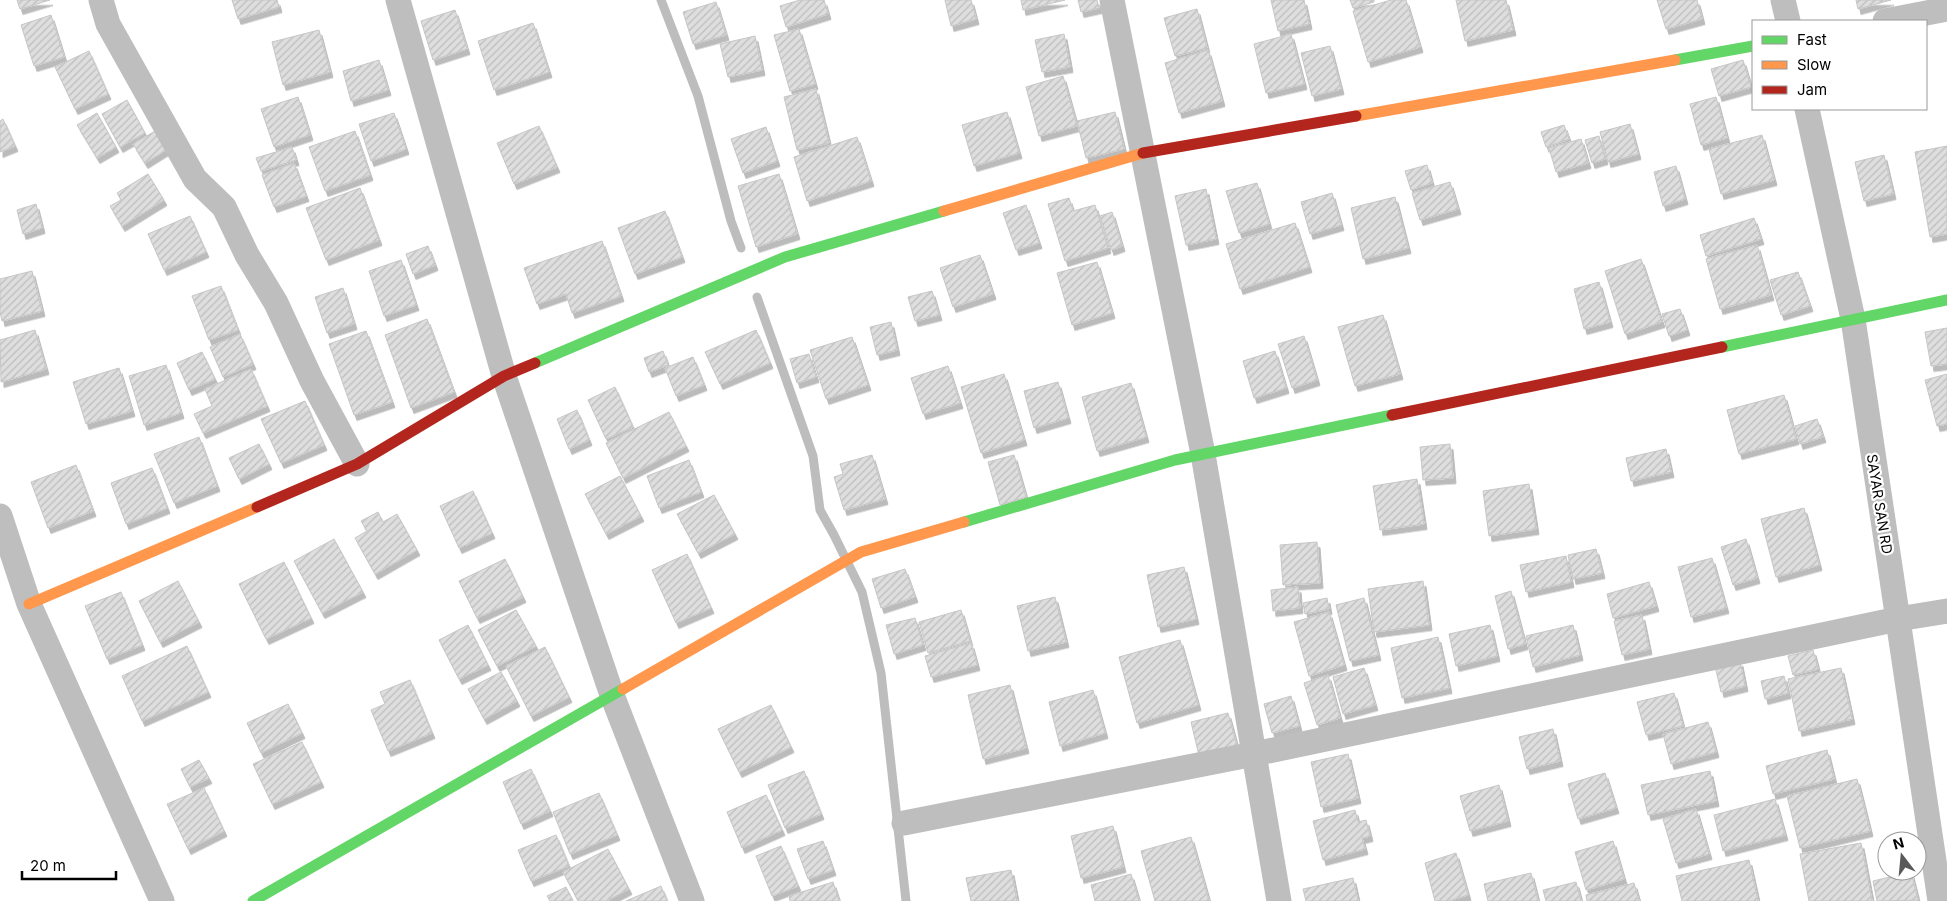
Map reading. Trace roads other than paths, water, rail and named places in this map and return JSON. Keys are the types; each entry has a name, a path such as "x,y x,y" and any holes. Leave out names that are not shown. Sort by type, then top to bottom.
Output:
{"street":[{"path":"101,0 108,24 195,179 224,207 247,255 276,303 312,380 356,464"},
{"path":"398,0 504,376 612,695 692,901"},
{"path":"1112,0 1203,454 1279,901"},
{"path":"1783,0 1788,20"},
{"path":"1890,20 1947,9"},
{"path":"29,604 356,464 504,376 785,257 1142,153 1752,46"},
{"name":"SAYAR SAN RD","path":"1807,110 1852,319 1940,901"},
{"path":"253,901 861,552 1175,460 1947,300"},
{"path":"0,516 29,604 162,901"},
{"path":"904,823 1254,754 1947,611"}],"waterway":[{"path":"661,0 698,96 731,221 741,248"},
{"path":"757,297 813,456 820,510 862,592 881,673 906,901"}]}
